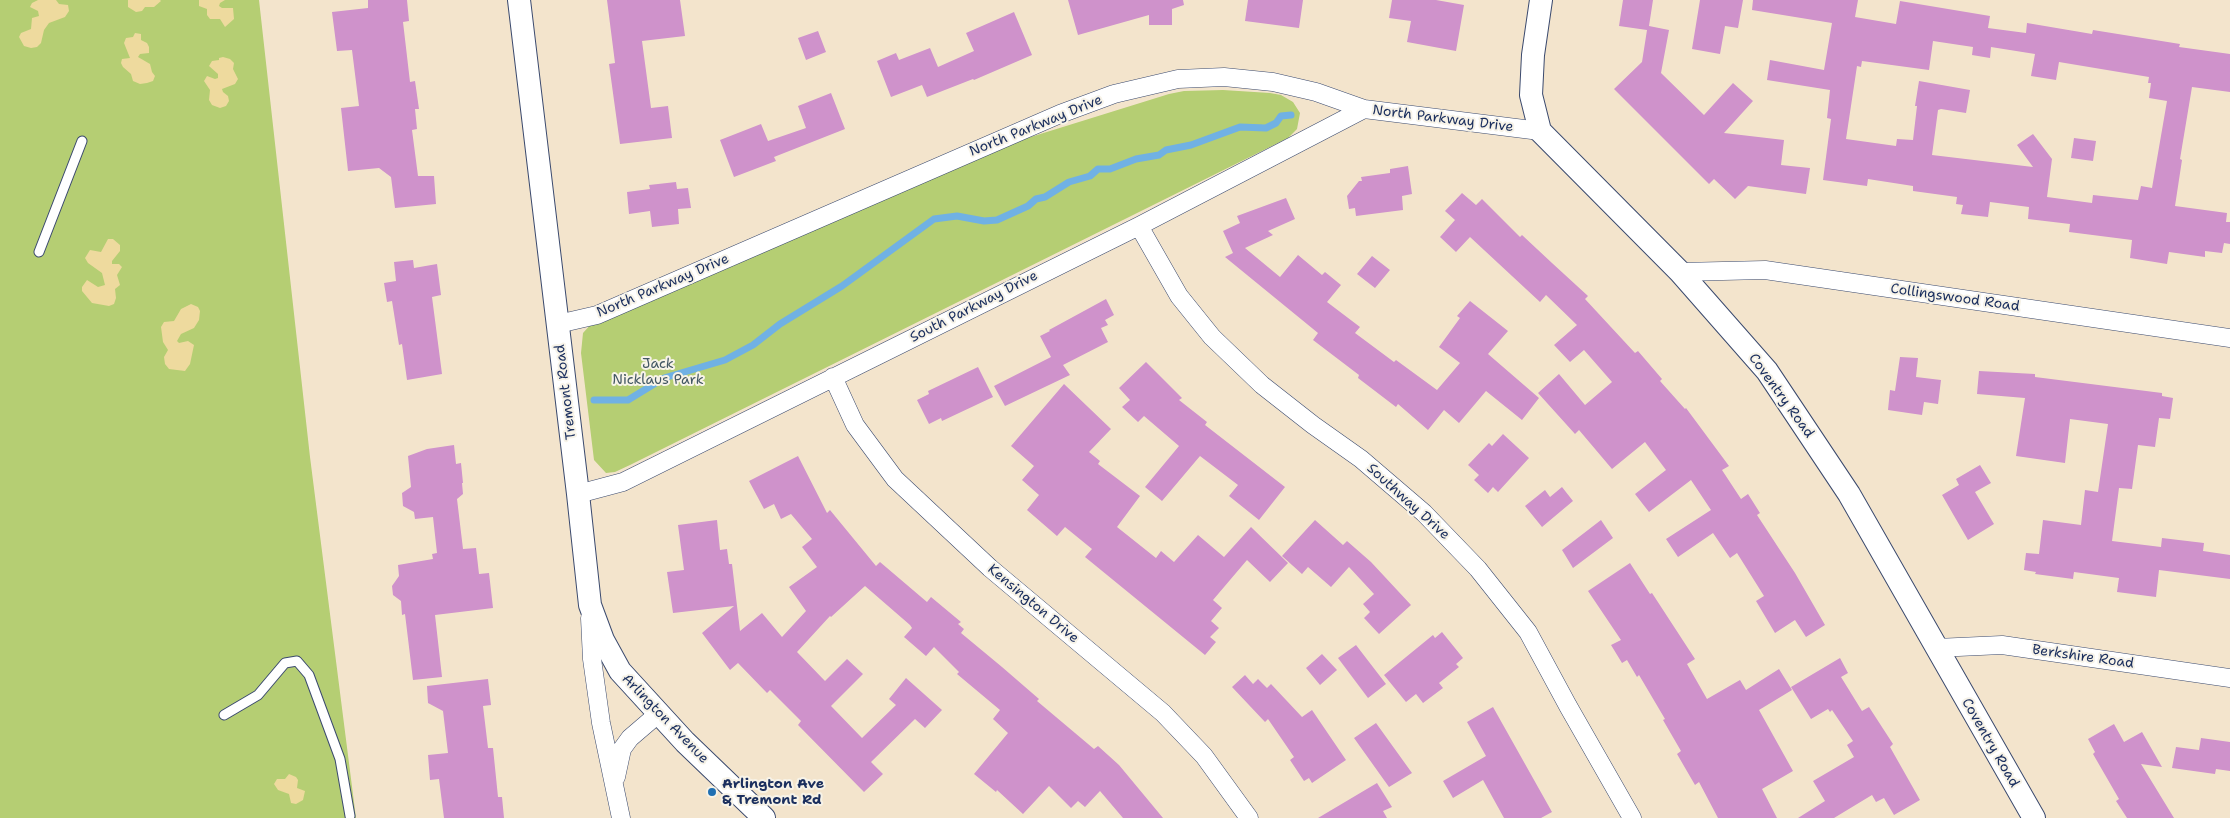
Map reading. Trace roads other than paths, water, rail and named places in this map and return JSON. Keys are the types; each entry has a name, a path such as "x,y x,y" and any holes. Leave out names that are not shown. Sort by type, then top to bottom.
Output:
{"street":[{"name":"Tremont Road","path":"519,0 578,494 590,605 592,659 601,723 615,782 621,818"},
{"name":"Coventry Road","path":"1540,0 1530,95 1540,131 1680,272 1767,371 1849,494 2034,818"},
{"name":"North Parkway Drive","path":"558,324 597,315 1060,114 1114,94 1178,79 1224,77 1273,82 1316,92 1364,108 1540,131"},
{"name":"South Parkway Drive","path":"578,494 624,482 1139,226 1364,108"},
{"name":"Southway Drive","path":"1139,226 1179,296 1212,337 1262,385 1313,425 1361,459 1424,513 1478,569 1528,632 1632,818"},
{"name":"Collingswood Road","path":"1680,272 1765,270 2230,338"},
{"name":"Kensington Drive","path":"833,377 855,425 895,479 990,568 1163,713 1204,756 1249,818"},
{"name":"Arlington Avenue","path":"590,605 603,640 620,671 658,714 764,818"},
{"name":"Berkshire Road","path":"1936,648 2002,645 2230,678"},
{"name":"Tremont Road","path":"615,782 622,750 630,738 658,714"}],"lane":[{"path":"39,252 82,141"},
{"path":"224,715 258,695 285,663 297,661 309,675 340,759 350,816"}],"waterway":[{"path":"594,400 628,400 664,378 725,360 753,345 780,324 842,286 934,219 957,216 984,221 997,220 1028,206 1036,199 1045,197 1069,182 1090,176 1098,169 1110,169 1136,159 1159,155 1166,150 1191,145 1240,127 1266,128 1276,123 1281,116 1291,115"}],"place":[{"name":"Arlington Ave & Tremont Rd","path":"712,792"}],"park label":[{"name":"Jack Nicklaus Park","path":"658,372"}]}
